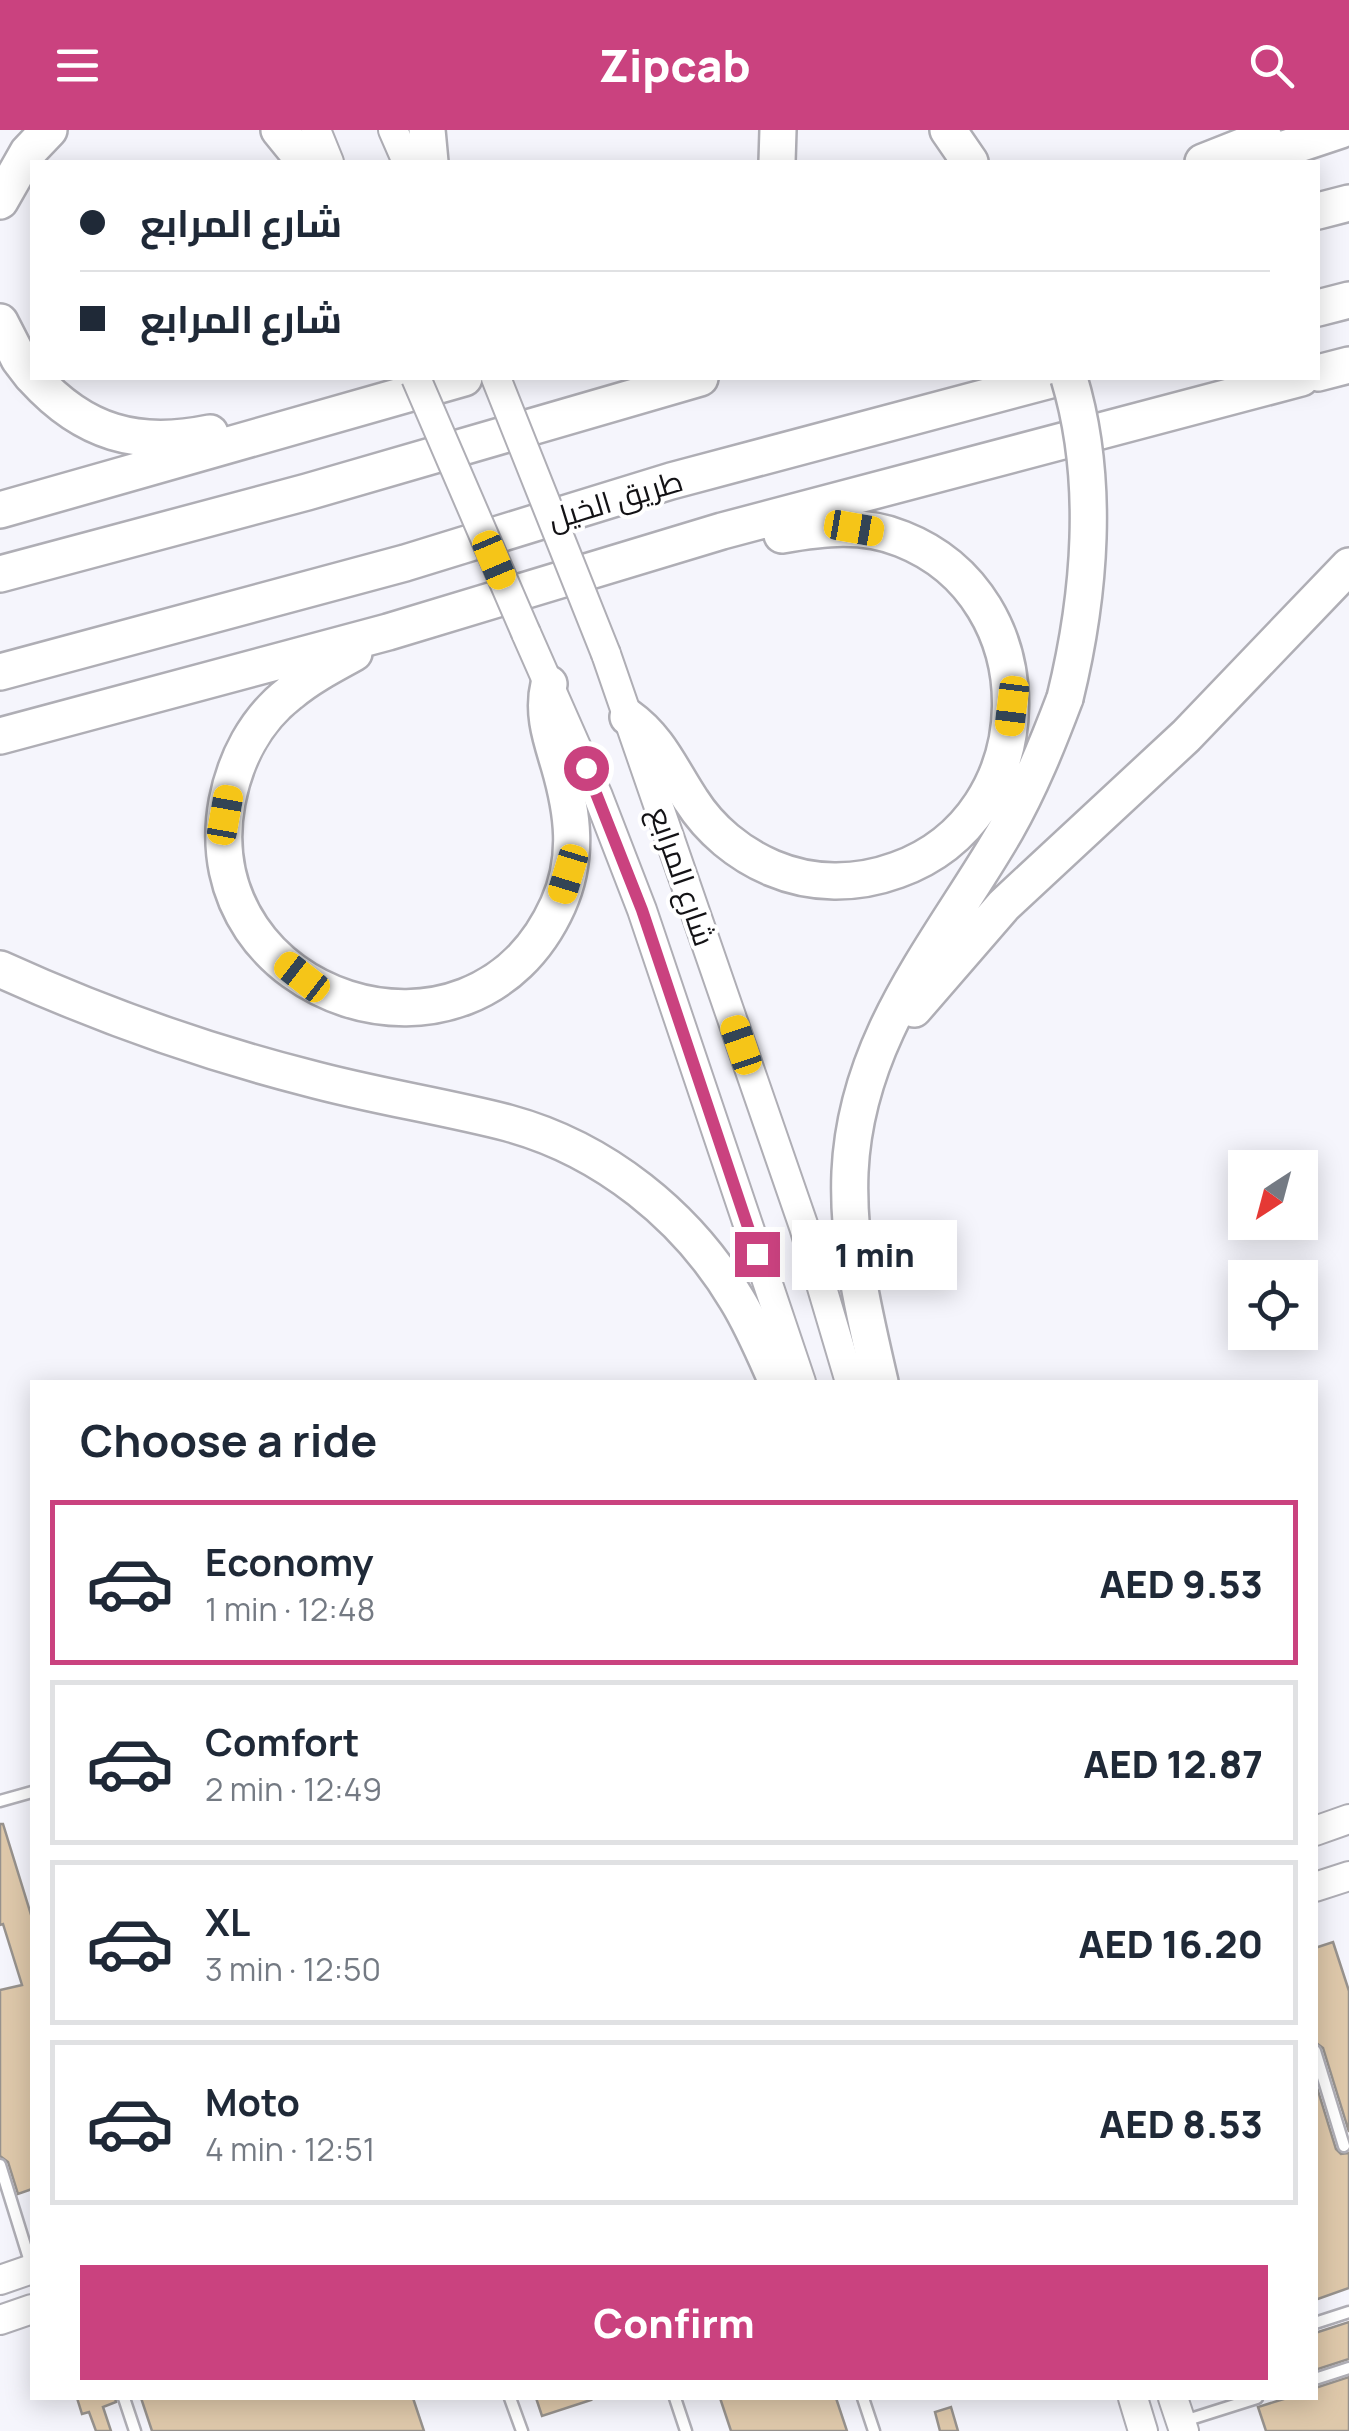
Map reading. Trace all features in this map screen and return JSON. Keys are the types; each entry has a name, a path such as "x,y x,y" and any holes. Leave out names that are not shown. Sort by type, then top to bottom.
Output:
{"highway":[{"path":"0,202 28,152 49,130"},
{"path":"279,130 303,160"},
{"path":"427,130 430,160"},
{"path":"777,160 778,130"},
{"path":"948,130 969,160"},
{"path":"1208,160 1284,130"},
{"path":"1251,160 1342,130"},
{"path":"1320,210 1349,203"},
{"path":"1320,307 1349,300"},
{"path":"0,322 30,373"},
{"path":"1320,372 1349,365"},
{"path":"36,380 76,415 125,436 178,439 254,424 284,431"},
{"path":"0,510 457,380"},
{"path":"0,574 693,380"},
{"name":"طريق الخيل","path":"0,672 405,564 671,481 1050,380"},
{"path":"880,1380 860,1292 850,1207 854,1133 873,1061 895,1007 1029,787 1065,698 1077,648 1088,525 1084,456 1069,380"},
{"path":"0,736 388,632 722,531 1293,380"},
{"path":"628,716 656,740 693,804 713,828 740,851 771,868 805,878 860,880 912,865 943,846 992,787 1007,750 1012,706 1008,669 985,609 966,583 922,549 878,532 835,528 762,538 722,531"},
{"path":"873,1061 1004,905 1159,762 1349,566"},
{"path":"388,632 288,694 264,719 244,747 231,782 225,815 224,852 247,922 270,952 335,996 374,1007 409,1008 449,1002 484,989 508,972 546,928 560,902 574,843 572,814 546,719 549,684"},
{"path":"0,968 91,1007 218,1052 309,1079 510,1124 584,1153 649,1197 698,1246 737,1300 776,1380"}],"main road":[{"path":"316,130 328,160"},
{"path":"393,130 406,160"},
{"name":"شارع المرابع","path":"417,380 642,910 800,1380"},
{"name":"شارع المرابع","path":"497,380 628,716 804,1228 849,1380"},
{"path":"1318,1829 1349,1820"},
{"path":"1318,1886 1349,1876"},
{"path":"0,2280 30,2270"},
{"path":"0,2320 30,2310"},
{"path":"1134,2400 1143,2431"}],"lane":[{"path":"0,1801 30,1793"},
{"path":"1318,2061 1344,2146"},
{"path":"0,2165 30,2262"},
{"path":"1318,2322 1349,2312"},
{"path":"1318,2378 1349,2368"},
{"path":"125,2400 135,2431"},
{"path":"511,2400 522,2431"},
{"path":"676,2400 686,2431"},
{"path":"864,2400 874,2431"},
{"path":"1180,2417 1248,2400"}],"building":[{"path":"3,1824 30,1912 30,2190 18,2194 8,2162 0,2156 0,1990 22,1985 3,1924 0,1925"},
{"path":"1333,1942 1349,1991 1349,2132 1323,2048 1318,2044 1318,1947"},
{"path":"1318,2091 1336,2149 1341,2154 1349,2153 1349,2288 1318,2299"},
{"path":"1349,2322 1349,2359 1318,2369 1318,2332"},
{"path":"1349,2377 1349,2431 1266,2431 1258,2407 1281,2400 1318,2400 1318,2387"},
{"path":"78,2400 116,2400 103,2407 111,2431 96,2431 89,2412 82,2414"},
{"path":"142,2400 414,2400 424,2431 152,2431"},
{"path":"537,2400 591,2400 542,2416"},
{"path":"721,2400 837,2400 847,2431 731,2431"},
{"path":"951,2407 958,2431 940,2431 935,2412"}],"route":[{"path":"586,768 642,910 757,1254"}]}
